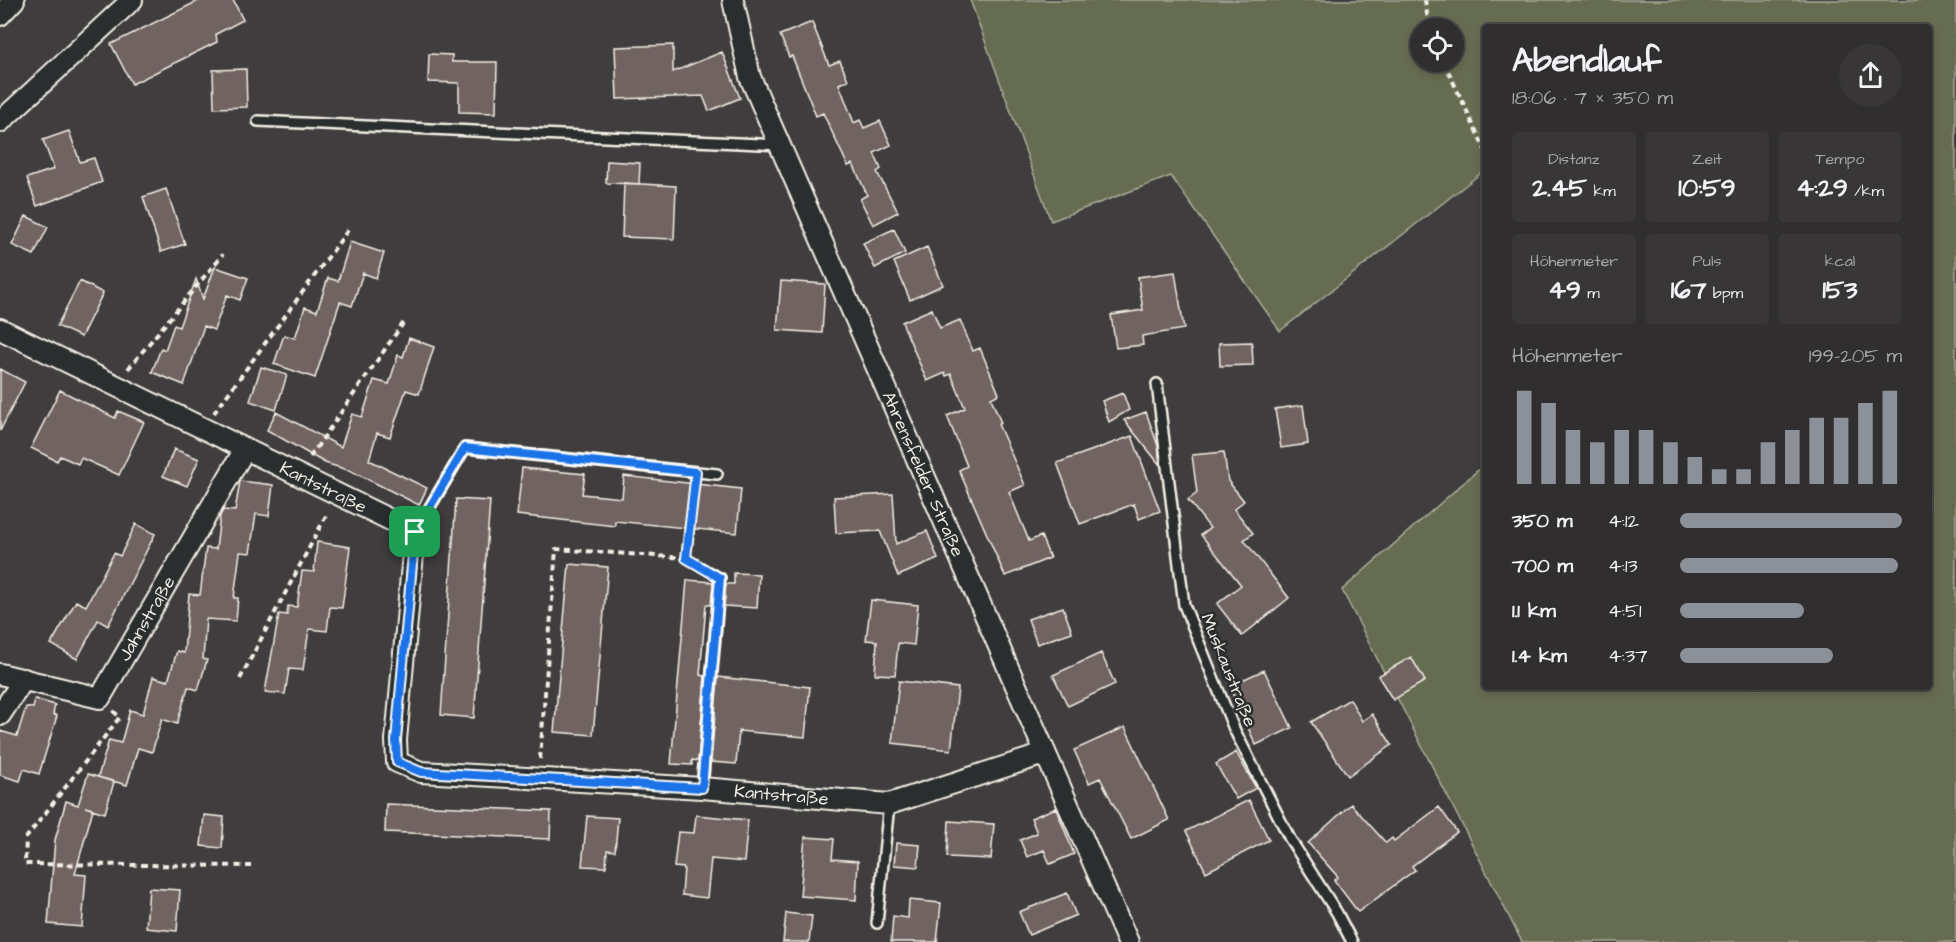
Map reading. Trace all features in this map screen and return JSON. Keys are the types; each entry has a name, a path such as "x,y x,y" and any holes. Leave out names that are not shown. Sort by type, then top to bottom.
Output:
{"street":[{"path":"0,15 14,0"},
{"path":"0,122 132,0"},
{"name":"Ahrensfelder Straße","path":"733,0 750,76 1128,942"},
{"name":"Kantstraße","path":"0,329 415,532 396,740 397,762 421,772 702,788 889,804 1044,754"},
{"name":"Jahnstraße","path":"100,698 245,449"},
{"path":"0,674 100,698"},
{"path":"0,715 24,679"}],"lane":[{"path":"258,121 780,145"},
{"name":"Muskaustraße","path":"1157,384 1184,605 1239,739 1290,839 1337,913 1352,942"},
{"path":"415,532 465,448 717,474"},
{"path":"702,788 720,578"},
{"path":"877,923 889,804"}],"path":[{"path":"1425,0 1428,18"},
{"path":"1449,72 1482,144"},
{"path":"202,428 348,230"},
{"path":"115,385 223,254"},
{"path":"298,475 404,322"},
{"path":"686,558 696,472"},
{"path":"240,679 337,494"},
{"path":"539,779 556,549 686,558 720,578"},
{"path":"100,698 120,717 26,838 25,864 251,866"}],"green space":[{"path":"970,0 1956,0 1956,942 1522,942 1342,590 1482,467 1482,690 1932,690 1932,24 1482,24 1482,172 1280,331 1171,176 1051,221"}],"building":[{"path":"200,0 233,0 243,20 216,34 217,42 132,84 111,44"},
{"path":"812,22 829,65 840,61 848,80 839,84 854,123 860,120 864,128 880,121 891,145 874,153 881,169 877,172 898,212 873,225 860,199 867,195 853,164 848,166 823,113 816,116 792,56 789,57 780,35"},
{"path":"673,45 673,72 722,52 740,98 709,111 703,96 617,99 615,47"},
{"path":"429,54 452,55 452,62 497,62 496,113 459,112 459,83 428,82"},
{"path":"246,69 247,107 214,108 213,70"},
{"path":"69,131 80,162 94,158 102,182 37,206 27,178 54,169 43,140"},
{"path":"607,161 640,163 639,184 606,183"},
{"path":"624,183 676,186 674,239 622,237"},
{"path":"166,189 185,244 161,252 143,197"},
{"path":"26,216 48,227 34,255 12,245"},
{"path":"894,229 905,253 875,268 863,243"},
{"path":"350,242 384,253 376,278 363,273 352,306 340,302 315,378 274,364 284,335 295,338 305,307 317,311 328,278 338,281"},
{"path":"927,247 943,285 910,300 894,262"},
{"path":"215,267 248,278 240,300 227,295 214,330 204,326 184,385 152,372 161,348 165,350 174,325 179,327 196,279 203,299"},
{"path":"1175,272 1184,329 1142,336 1143,345 1116,348 1111,315 1143,310 1138,277"},
{"path":"80,281 103,293 81,337 57,326"},
{"path":"781,281 825,284 822,333 777,330"},
{"path":"932,309 940,328 960,320 973,351 980,348 999,394 991,398 1001,423 998,424 1025,485 1009,492 1029,541 1041,536 1050,558 1005,576 959,470 967,466 947,416 965,408 951,374 946,376 945,373 927,381 902,322"},
{"path":"409,338 434,347 419,394 406,390 390,437 377,433 369,460 427,488 419,505 351,471 325,463 267,430 276,412 341,447 352,414 362,417 374,380 389,384 398,355 403,357"},
{"path":"1252,342 1253,365 1220,366 1219,343"},
{"path":"261,367 287,375 276,410 250,401"},
{"path":"0,369 25,382 0,431"},
{"path":"60,390 115,418 118,411 144,422 119,475 81,458 78,464 60,456 57,461 31,448"},
{"path":"1123,393 1129,410 1109,422 1102,401"},
{"path":"1303,405 1308,444 1281,448 1275,409"},
{"path":"1146,412 1158,446 1160,465 1124,420"},
{"path":"1132,436 1160,511 1139,519 1134,504 1080,524 1057,463"},
{"path":"174,449 199,459 187,486 163,476"},
{"path":"1224,452 1228,481 1244,501 1234,509 1253,533 1244,540 1289,598 1242,636 1217,604 1241,585 1201,535 1210,528 1188,500 1197,493 1192,455"},
{"path":"522,468 585,474 582,494 622,498 624,476 741,489 737,533 615,521 615,526 517,515"},
{"path":"240,481 273,485 269,516 256,514 250,553 240,552 234,598 238,598 236,621 206,619 203,659 207,660 198,690 188,687 177,724 162,719 152,752 138,748 127,785 98,777 109,740 121,743 130,710 143,714 153,677 168,681 177,651 184,653 189,594 200,595 206,548 216,549 220,516 223,510 235,511"},
{"path":"893,494 896,544 927,531 938,559 898,576 880,531 836,533 834,497"},
{"path":"456,499 490,501 474,718 441,715"},
{"path":"136,524 155,534 108,626 98,620 77,659 51,644 76,601 86,606 114,553 120,556"},
{"path":"317,542 350,547 342,608 330,607 327,631 309,629 303,670 289,669 285,694 265,692 279,614 287,615 288,606 297,607 302,571 314,572"},
{"path":"569,564 608,567 593,735 554,732"},
{"path":"734,573 759,574 757,608 724,606 726,584 734,584"},
{"path":"687,580 713,582 711,605 706,605 700,675 705,676 698,761 692,760 692,765 671,764"},
{"path":"871,600 918,605 914,645 898,643 895,675 875,674 877,641 866,640"},
{"path":"1063,607 1072,632 1037,644 1028,619"},
{"path":"1101,653 1115,684 1068,706 1053,675"},
{"path":"1411,657 1425,681 1393,700 1378,676"},
{"path":"1264,670 1292,728 1256,745 1229,686"},
{"path":"718,677 810,687 805,737 739,731 736,764 711,762"},
{"path":"899,681 958,688 951,750 892,743"},
{"path":"35,699 55,705 53,714 57,716 39,774 24,769 20,781 0,775 0,731 17,736 26,707 33,708"},
{"path":"1350,699 1362,721 1372,714 1392,745 1348,776 1311,722"},
{"path":"1125,727 1169,820 1131,839 1100,778 1089,783 1074,750"},
{"path":"1236,752 1256,788 1236,799 1216,764"},
{"path":"88,774 114,782 105,813 93,809 75,874 86,875 82,927 48,924 55,840 66,801 78,805"},
{"path":"1249,800 1269,840 1206,872 1186,831"},
{"path":"386,804 551,811 550,839 385,832"},
{"path":"1351,804 1386,843 1392,838 1394,841 1439,807 1457,832 1412,866 1415,870 1358,912 1334,880 1338,877 1308,843"},
{"path":"1056,808 1074,854 1050,864 1044,850 1027,857 1020,840 1037,833 1031,818"},
{"path":"204,815 224,817 222,848 201,846"},
{"path":"696,815 748,820 744,862 711,859 707,898 682,895 684,868 674,867 678,832 694,833"},
{"path":"587,816 618,818 615,851 607,850 606,867 582,866"},
{"path":"949,821 994,824 991,859 947,857"},
{"path":"805,837 834,839 832,859 858,861 856,900 800,896"},
{"path":"896,843 920,845 918,867 894,865"},
{"path":"149,888 180,890 177,931 146,928"},
{"path":"1067,893 1076,915 1029,935 1019,912"},
{"path":"909,900 941,903 937,942 891,942 893,916 908,918"},
{"path":"786,913 812,916 809,942 783,942"}],"route":[{"path":"465,448 696,472 686,558 720,578 702,788 421,772 397,762 396,740 415,532 465,448"}]}
